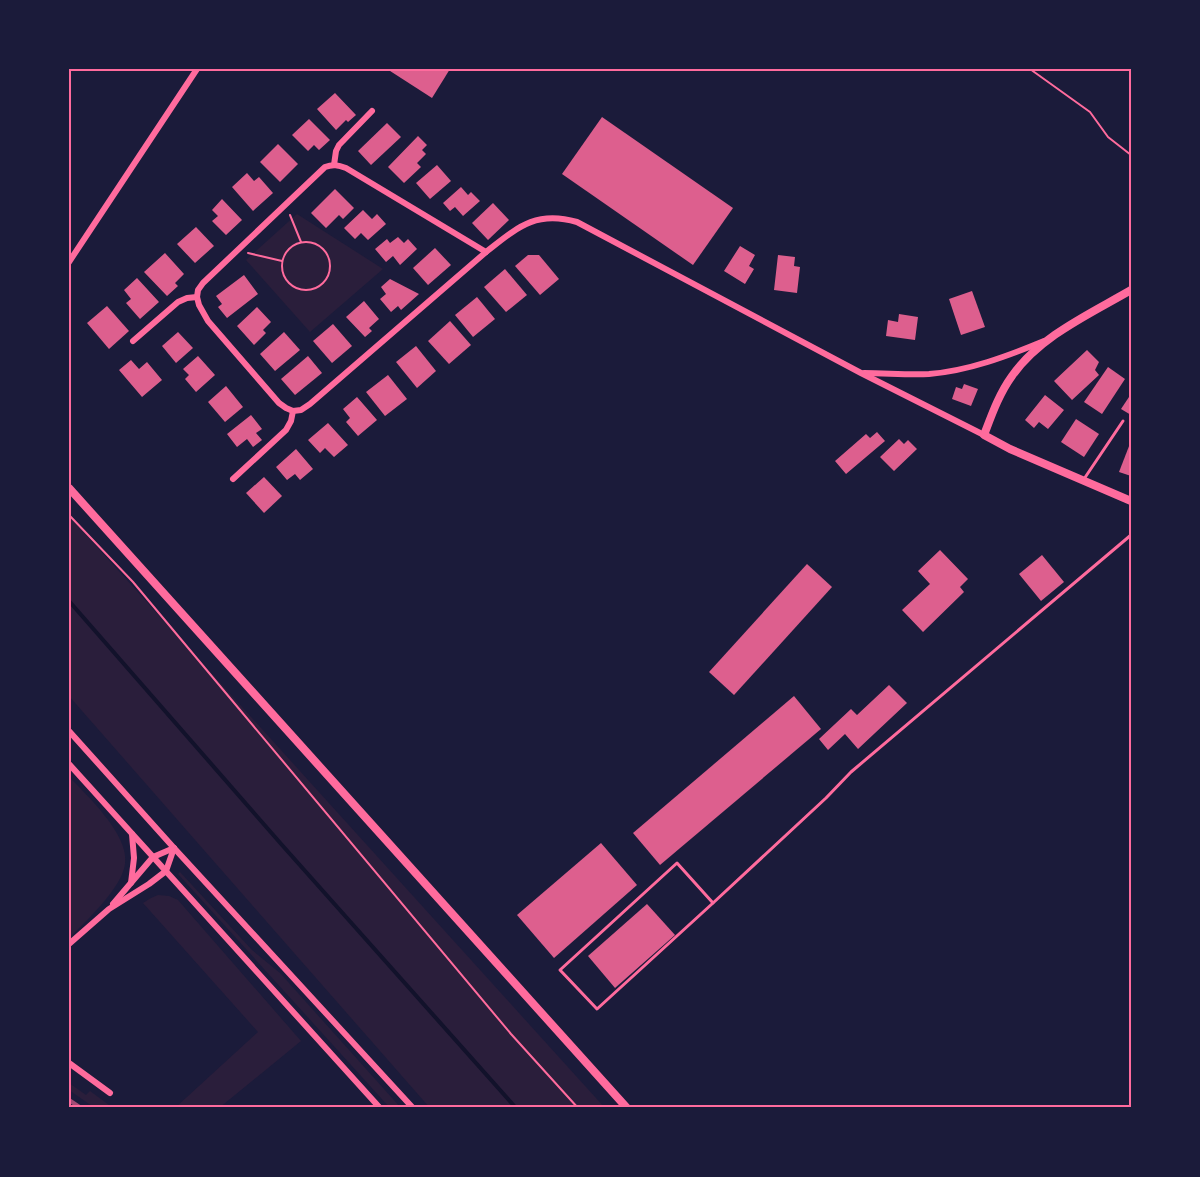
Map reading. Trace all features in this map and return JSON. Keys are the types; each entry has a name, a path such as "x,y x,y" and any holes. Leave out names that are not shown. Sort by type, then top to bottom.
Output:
{"main road":[{"path":"69,488 627,1108"}],"street":[{"path":"69,262 196,69"},
{"path":"334,165 339,145 372,111"},
{"path":"486,252 346,168 326,166 203,284 196,297 208,321 279,403 293,411 301,410 515,229 531,221 555,217 577,222 861,373 1011,449 1131,501"},
{"path":"861,373 929,374 952,371 1014,354 1050,338 1131,290"},
{"path":"133,341 178,302 196,297"},
{"path":"984,435 1000,396 1011,377 1023,361 1050,338"},
{"path":"233,479 286,430 293,411"},
{"path":"69,731 413,1108"},
{"path":"69,764 380,1108"},
{"path":"131,883 134,858 132,833"},
{"path":"69,944 109,909 153,857 174,848"},
{"path":"109,909 166,871 174,848"},
{"path":"69,1063 110,1093"}],"lane":[{"path":"1083,480 1123,421"},
{"path":"713,903 677,863 560,970 597,1009 713,903 826,798 851,772 1131,535"}],"path":[{"path":"1030,69 1090,112 1108,137 1131,155"},
{"path":"285,205 301,242"},
{"path":"309,242 323,249 328,256 330,271 322,285 307,291 299,290 286,280 282,273 282,261 294,245 309,242"},
{"path":"237,251 282,261"},
{"path":"69,515 133,582 511,1034 578,1108"}],"shaded area":[{"path":"297,214 383,269 310,332 246,260"},
{"path":"69,516 605,1108 430,1108 69,696"},
{"path":"69,777 96,805 114,829 125,853 125,864 110,893 69,938"},
{"path":"180,872 252,950 280,973 401,1108 390,1108 178,874"},
{"path":"158,895 178,900 301,1041 219,1108 175,1108 258,1032 143,903"},
{"path":"69,1083 86,1095 90,1091 113,1108 95,1108 69,1090"}],"building":[{"path":"387,69 450,69 432,98"},
{"path":"335,93 356,115 348,122 346,120 336,130 317,109"},
{"path":"602,117 733,208 693,265 562,174"},
{"path":"309,119 330,140 319,150 314,145 308,151 292,135"},
{"path":"387,123 401,137 371,165 358,151"},
{"path":"418,136 427,145 422,150 426,154 417,163 421,167 404,183 388,167"},
{"path":"278,144 298,164 280,182 260,162"},
{"path":"437,165 451,181 430,199 416,183"},
{"path":"247,173 254,181 259,177 273,193 253,211 232,187"},
{"path":"461,187 468,195 471,192 480,201 463,216 455,207 450,211 443,203"},
{"path":"335,189 354,208 343,219 339,215 326,228 311,213"},
{"path":"222,199 242,220 226,235 212,221 218,216 212,210"},
{"path":"493,203 509,220 488,240 472,223"},
{"path":"363,210 372,219 377,214 386,224 368,240 361,233 355,239 344,228"},
{"path":"196,227 214,246 195,263 177,244"},
{"path":"398,237 404,243 408,239 417,249 400,265 393,256 386,262 375,249 387,239 390,243"},
{"path":"740,246 755,255 749,266 754,269 745,284 724,271"},
{"path":"435,248 451,265 428,285 413,268"},
{"path":"165,253 184,274 175,283 178,286 167,296 144,272"},
{"path":"528,255 539,255 559,279 540,295 515,266"},
{"path":"778,255 795,257 794,266 800,267 797,293 774,290"},
{"path":"505,269 527,295 506,312 484,287"},
{"path":"244,275 258,294 227,318 218,307 222,304 216,296"},
{"path":"137,278 159,302 140,319 126,303 131,299 124,290"},
{"path":"390,279 419,294 401,310 398,306 391,312 380,299 386,294 381,287"},
{"path":"972,291 985,327 961,335 949,299"},
{"path":"477,297 495,319 473,337 455,315"},
{"path":"364,301 379,319 369,328 372,331 365,337 346,317"},
{"path":"107,306 129,331 109,349 87,323"},
{"path":"257,307 271,322 263,330 266,333 254,345 237,326"},
{"path":"899,314 918,317 915,340 886,336 888,320 898,322"},
{"path":"450,321 471,345 449,364 428,341"},
{"path":"333,324 352,346 332,363 313,341"},
{"path":"178,332 193,348 176,363 162,346"},
{"path":"284,332 300,350 275,371 260,354"},
{"path":"416,346 436,371 417,388 396,362"},
{"path":"1087,350 1099,362 1095,370 1099,375 1072,400 1054,381"},
{"path":"198,356 215,375 196,392 185,379 189,375 183,369"},
{"path":"308,356 322,373 295,395 281,379"},
{"path":"131,360 139,369 147,362 162,380 142,397 119,370"},
{"path":"1108,367 1125,379 1102,414 1084,402"},
{"path":"388,375 407,399 385,416 366,392"},
{"path":"964,384 978,389 971,406 952,399 956,387 962,389"},
{"path":"226,386 243,407 225,422 208,402"},
{"path":"1131,394 1131,415 1121,409"},
{"path":"1045,395 1064,410 1048,429 1039,422 1034,428 1025,420"},
{"path":"357,397 377,420 358,436 346,422 350,418 343,409"},
{"path":"251,415 262,429 256,433 262,440 253,447 247,439 237,447 227,434"},
{"path":"1076,419 1099,434 1084,457 1061,442"},
{"path":"328,423 348,445 334,457 325,448 320,453 308,440"},
{"path":"877,432 885,441 846,474 835,461 866,434 870,438"},
{"path":"899,439 904,444 908,440 917,449 894,471 880,457"},
{"path":"1131,441 1131,476 1119,472"},
{"path":"296,449 313,469 300,480 295,474 287,480 276,467"},
{"path":"264,477 282,496 264,513 246,493"},
{"path":"940,550 968,579 960,587 964,592 923,632 902,610 930,584 918,571"},
{"path":"1042,555 1064,582 1041,601 1019,574"},
{"path":"807,564 832,587 734,695 709,672"},
{"path":"889,685 907,703 858,749 845,734 828,750 819,739 851,709 857,715"},
{"path":"794,696 821,729 660,865 633,833"},
{"path":"601,843 637,885 554,958 517,915"},
{"path":"647,904 675,935 615,988 588,956"}],"waterway":[{"path":"69,601 516,1108"}],"railway":[{"path":"69,1100 81,1108"}]}
